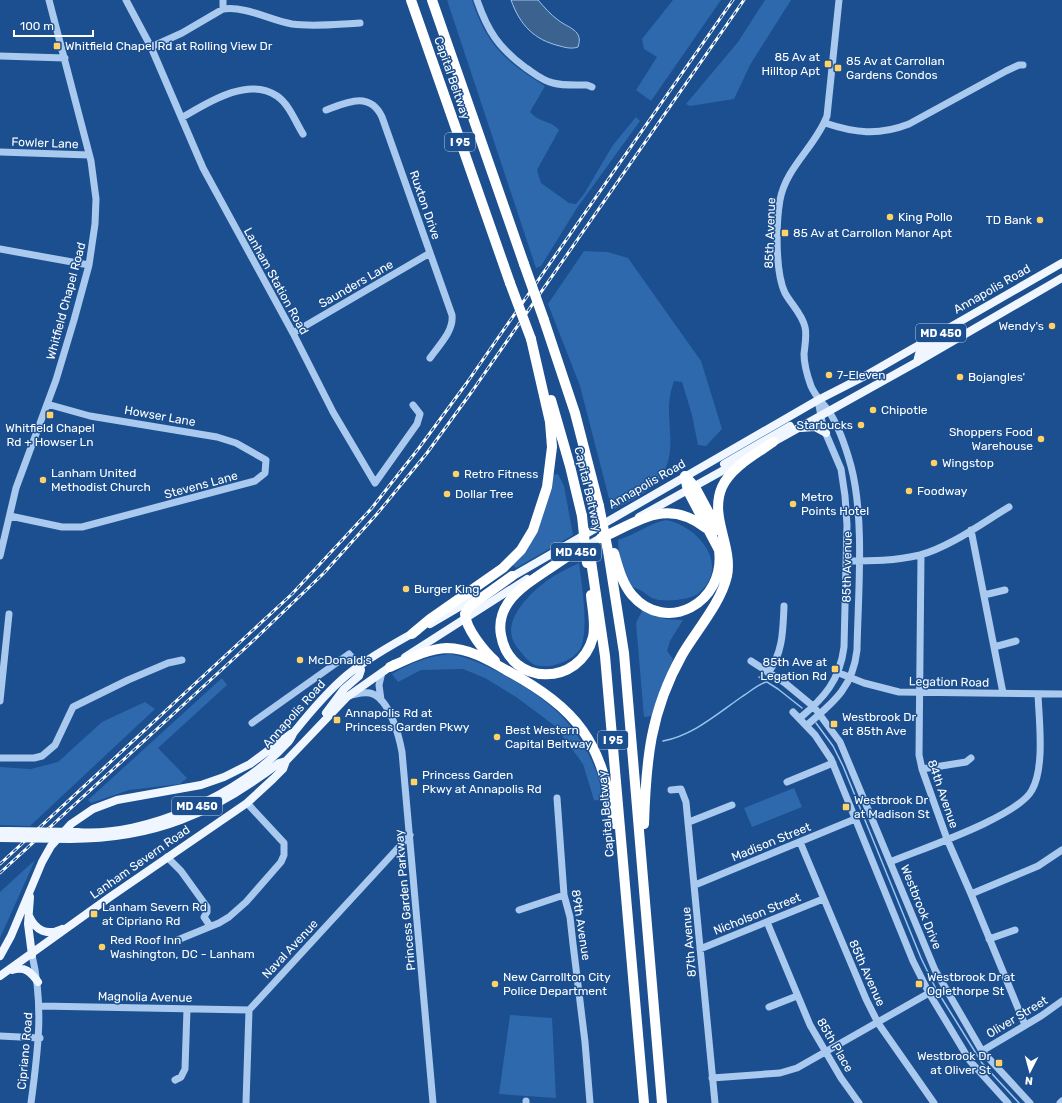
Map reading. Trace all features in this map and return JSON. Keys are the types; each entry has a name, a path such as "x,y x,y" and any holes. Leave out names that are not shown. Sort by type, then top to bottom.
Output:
{"highway":[{"name":"Capital Beltway","path":"411,0 557,419 582,516 605,656 644,1103"},
{"name":"Capital Beltway","path":"433,0 446,42 544,320 575,413 610,550 624,653 662,1103"},
{"path":"412,634 430,619 503,568 521,550 533,530 547,487 552,447 550,422 530,339"},
{"path":"643,878 646,772 654,724 674,671 723,588 727,578 728,563 718,507 722,486 730,474 773,442"},
{"path":"685,476 724,540"},
{"path":"610,550 625,584 632,595 640,603 660,611 681,611 699,603 706,596 718,577 720,559 718,550 692,489"},
{"path":"601,538 649,517 666,512 692,518 709,530"},
{"path":"568,556 515,594 503,613 500,631 504,648 514,662 530,672 546,675 565,671 573,666 586,652 592,637 594,621 589,562"},
{"path":"501,667 479,642 465,617 466,610 470,606 512,576"},
{"path":"386,670 427,652 448,648 466,651 501,667 552,698 574,720 594,749 610,794 628,921"}],"main road":[{"name":"Annapolis Road","path":"2,835 106,831 140,826 166,818 200,804 223,792 261,767 288,742 295,731 331,690 360,666 412,634 685,476 1062,263"},
{"name":"Annapolis Road","path":"2,835 70,839 114,837 159,828 207,810 222,802 278,763 286,761 351,695 465,617 568,556 692,489 796,428 917,362 1062,278"},
{"path":"1047,287 1062,286"},
{"path":"917,362 917,357 924,350 970,321 982,309"},
{"path":"709,479 712,472 815,411 818,400"},
{"path":"796,428 815,427 826,433"},
{"path":"317,728 332,703 344,689 359,676 361,670 360,666"},
{"path":"0,956 11,936 33,883 51,846 71,824 93,809 127,797 201,785 224,777 250,764 295,731"},
{"name":"Lanham Severn Road","path":"3,974 167,857 247,803 270,783 283,769 286,761"},
{"path":"32,954 28,914 33,883"},
{"path":"28,914 34,926 45,932 55,932 74,923"},
{"path":"3,974 23,968 32,973 38,982"}],"street":[{"name":"Whitfield Chapel Road","path":"0,556 20,476 64,354 89,266 96,208 94,175 49,0"},
{"name":"Lanham Station Road","path":"126,0 131,6 151,47 203,168 293,333 333,412 375,483 417,424 420,414 413,405"},
{"path":"223,0 223,9"},
{"path":"477,0 489,31 504,51 515,60 544,80 553,83 587,85 592,87"},
{"name":"85th Avenue","path":"800,718 814,707 839,673 844,648 846,510 841,472 820,415 818,400 805,369 805,328 781,283 778,241 780,200 785,184 825,124 831,91 836,18 839,0"},
{"path":"151,47 182,33 223,9 240,9 293,24 360,23"},
{"path":"0,56 65,58"},
{"path":"825,124 866,132 881,132 896,129 914,122 1006,71 1019,65 1024,65"},
{"path":"182,117 213,100 233,92 263,90 280,98 303,134"},
{"name":"Ruxton Drive","path":"326,110 357,100 370,103 380,112 453,317 448,333 430,358"},
{"name":"Fowler Lane","path":"0,152 89,155"},
{"path":"0,249 89,266"},
{"name":"Saunders Lane","path":"293,333 430,253"},
{"name":"85th Avenue","path":"807,725 840,695 851,678 857,650 858,561 856,494 851,466 843,444 828,410 818,400"},
{"name":"Howser Lane","path":"47,404 90,416 217,437 236,443 266,460"},
{"path":"841,472 838,448 843,444"},
{"name":"Stevens Lane","path":"10,516 69,528 82,527 255,481 265,472 266,460"},
{"path":"846,560 888,560 921,555 971,530 1009,507"},
{"path":"971,530 1003,693"},
{"name":"84th Avenue","path":"921,555 919,755 922,769 947,839 1025,1025"},
{"path":"984,595 1005,590"},
{"path":"768,673 776,662 780,650 784,627 784,606"},
{"path":"0,701 9,614"},
{"path":"994,647 1016,641"},
{"path":"252,723 349,654 360,666"},
{"path":"0,758 34,758 42,756 55,745 73,707 128,680 168,663 182,660"},
{"name":"Westbrook Drive","path":"751,661 785,683 814,707 844,750 935,970 982,1051 1030,1103"},
{"name":"Princess Garden Parkway","path":"386,670 379,685 381,700 399,737 406,784 433,1103"},
{"name":"Legation Road","path":"839,673 888,690 920,693 1062,694"},
{"path":"351,695 372,694 381,700"},
{"path":"890,862 947,839 1011,810 1024,800 1033,789 1038,761 1038,694"},
{"path":"793,712 807,725 824,746 913,961 929,993 970,1061 1008,1103"},
{"path":"922,769 966,762 971,758"},
{"path":"787,782 832,763"},
{"name":"87th Avenue","path":"671,790 681,789 685,795 689,822 715,1103"},
{"name":"89th Avenue","path":"557,798 564,895 570,917 585,1042 590,1103"},
{"path":"175,941 224,921 246,902 283,858 284,843 247,803"},
{"path":"689,822 732,805"},
{"name":"Madison Street","path":"694,885 855,819"},
{"name":"Naval Avenue","path":"249,1010 410,835"},
{"name":"85th Avenue","path":"800,842 822,899 855,976 878,1023 934,1103"},
{"path":"971,894 1038,866 1062,850"},
{"path":"167,857 181,871 207,906 207,912 204,917 210,926"},
{"path":"519,910 564,895"},
{"name":"Nicholson Street","path":"700,949 822,899"},
{"name":"85th Place","path":"767,922 797,996 824,1052 859,1103"},
{"path":"989,939 1015,930"},
{"name":"Cipriano Road","path":"31,1103 40,1038 38,982 32,954"},
{"path":"712,1078 780,1072 797,1068 929,993"},
{"path":"769,1007 797,996"},
{"name":"Oliver Street","path":"982,1051 1062,1001"},
{"name":"Magnolia Avenue","path":"40,1006 249,1010"},
{"path":"175,1080 181,1076 185,1069 187,1009"},
{"path":"246,1103 249,1010"},
{"path":"0,1036 40,1038"}],"shaded area":[{"path":"447,0 472,0 484,29 499,50 519,69 545,86 530,112 534,116 552,124 559,130 537,170 541,183 569,203 576,204 584,194 613,145 636,117 640,121 577,208 541,266 536,268"},
{"path":"511,0 538,0 555,18 577,33 579,37 578,47 563,47 543,40 535,35 519,17"},
{"path":"673,0 721,0 651,101 636,90 657,57 644,49 642,39"},
{"path":"765,0 791,0 750,65 734,99 690,106 686,104 738,42"},
{"path":"584,251 608,252 628,258 701,361 722,429 706,446 698,445 692,415 682,382 674,381 669,406 670,448 668,461 663,473 657,482 648,490 638,497 612,510 580,386 548,304"},
{"path":"558,474 564,486 573,535 516,568 513,565 553,475"},
{"path":"666,520 689,530 699,538 711,559 712,571 708,582 699,593 683,599 657,600 652,598 642,591 632,587 626,580 622,569 618,540 653,524"},
{"path":"579,563 584,615 584,636 582,645 575,655 555,665 541,666 532,664 516,646 512,637 511,628 513,619 523,603 537,588 552,577"},
{"path":"642,611 665,619 683,620 670,641 667,651 673,659 651,716 644,717 636,623"},
{"path":"450,654 473,660 502,674 528,689 545,701 559,714 583,743 592,761 605,801 594,800 583,764 555,726 516,697 485,678 463,669 421,670 398,682 392,674 434,656"},
{"path":"222,678 227,685 158,748 187,778 180,784 129,790 91,803 88,800"},
{"path":"145,702 155,709 30,826 0,825 0,767 31,769 58,762 102,722"},
{"path":"794,788 802,807 752,827 744,808"},
{"path":"35,860 0,938 0,892"},
{"path":"510,1015 552,1018 556,1098 499,1094"}],"waterway":[{"path":"759,677 778,689 802,708"},
{"path":"663,741 695,729 757,686 766,682"},
{"path":"816,723 833,746 843,766 921,958 936,989 982,1063 1019,1103"}],"railway":[{"path":"0,864 292,594 371,509 419,448 466,384 733,0"},
{"path":"0,873 253,641 324,573 377,514 427,453 473,390 744,0"}],"place":[{"name":"Whitfield Chapel Rd at Rolling View Dr","path":"57,46"},
{"name":"85 Av at Hilltop Apt","path":"828,64"},
{"name":"85 Av at Carrollan Gardens Condos","path":"838,68"},
{"name":"King Pollo","path":"890,217"},
{"name":"TD Bank","path":"1040,220"},
{"name":"85 Av at Carrollon Manor Apt","path":"785,233"},
{"name":"Wendy's","path":"1052,326"},
{"name":"7-Eleven","path":"829,375"},
{"name":"Bojangles'","path":"960,377"},
{"name":"Chipotle","path":"873,410"},
{"name":"Whitfield Chapel Rd + Howser Ln","path":"50,415"},
{"name":"Starbucks","path":"861,425"},
{"name":"Shoppers Food Warehouse","path":"1041,439"},
{"name":"Wingstop","path":"934,463"},
{"name":"Retro Fitness","path":"456,474"},
{"name":"Lanham United Methodist Church","path":"43,480"},
{"name":"Foodway","path":"909,491"},
{"name":"Dollar Tree","path":"447,494"},
{"name":"Metro Points Hotel","path":"793,504"},
{"name":"Burger King","path":"406,589"},
{"name":"McDonald's","path":"300,660"},
{"name":"85th Ave at Legation Rd","path":"835,669"},
{"name":"Annapolis Rd at Princess Garden Pkwy","path":"337,720"},
{"name":"Westbrook Dr at 85th Ave","path":"834,724"},
{"name":"Best Western Capital Beltway","path":"497,737"},
{"name":"Princess Garden Pkwy at Annapolis Rd","path":"414,782"},
{"name":"Westbrook Dr at Madison St","path":"846,807"},
{"name":"Lanham Severn Rd at Cipriano Rd","path":"94,914"},
{"name":"Red Roof Inn Washington, DC - Lanham","path":"102,947"},
{"name":"New Carrollton City Police Department","path":"495,984"},
{"name":"Westbrook Dr at Oglethorpe St","path":"919,984"},
{"name":"Westbrook Dr at Oliver St","path":"999,1063"}]}
